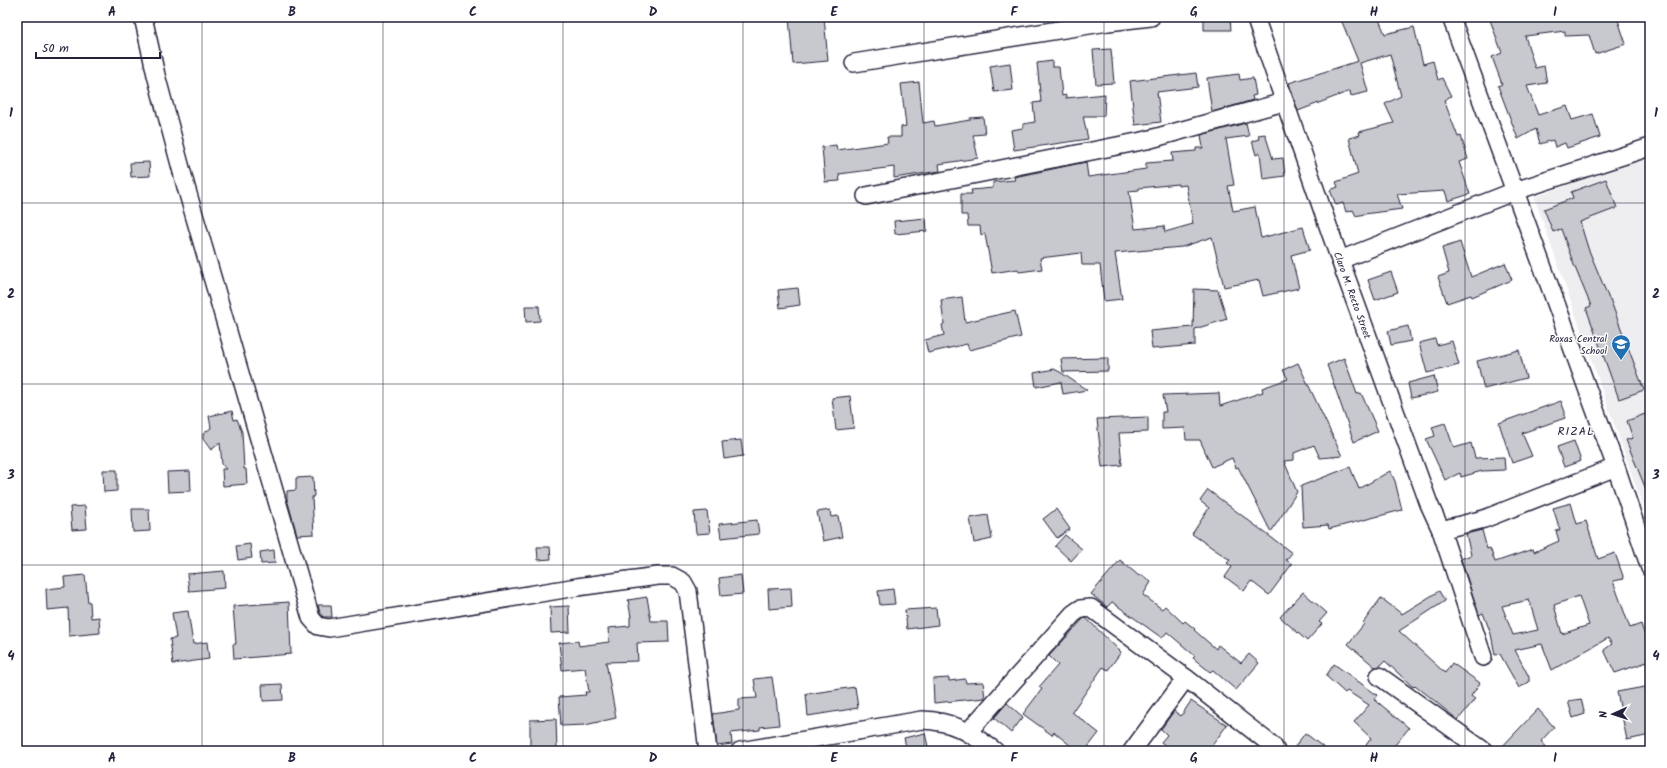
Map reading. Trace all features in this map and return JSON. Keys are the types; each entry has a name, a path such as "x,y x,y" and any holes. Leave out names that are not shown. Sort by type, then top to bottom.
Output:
{"street":[{"path":"143,17 156,75 184,180 311,618 318,626 329,628 577,587 658,576 672,576 683,582 688,591 708,751"},
{"path":"854,63 1108,22 1152,17"},
{"name":"Claro M. Recto Street","path":"1255,17 1340,260 1429,504 1441,530 1483,657"},
{"path":"1451,17 1616,467 1650,568"},
{"path":"866,196 1147,140 1284,102"},
{"path":"1340,260 1515,191 1650,147"},
{"path":"1441,530 1484,519 1616,467"},
{"path":"968,732 1073,614 1085,607 1091,608 1099,613 1186,678 1273,746 1276,751"},
{"path":"1379,676 1464,745 1484,751"},
{"path":"1132,751 1186,678"},
{"path":"740,751 922,720 938,720 951,724 968,732 995,751"}],"shaded area":[{"name":"Roxas Central School","path":"1650,157 1650,526 1534,197"}],"building":[{"path":"789,17 824,17 828,61 793,64"},
{"path":"1204,17 1230,17 1231,30 1204,30"},
{"path":"1340,17 1378,17 1385,34 1414,27 1423,64 1433,61 1438,80 1442,78 1451,96 1444,100 1458,137 1461,136 1468,159 1459,162 1470,194 1448,201 1445,191 1397,194 1402,209 1356,216 1353,210 1346,212 1343,203 1336,205 1330,190 1338,187 1336,182 1358,174 1349,138 1360,135 1359,132 1394,123 1385,104 1401,96 1390,54 1360,63 1368,92 1351,96 1350,91 1298,111 1289,83 1358,61"},
{"path":"1489,17 1617,17 1626,44 1595,54 1589,35 1565,36 1565,31 1525,36 1535,68 1544,66 1547,83 1527,86 1538,115 1567,106 1572,120 1593,114 1600,137 1567,148 1565,143 1555,147 1553,140 1540,144 1536,129 1518,139 1498,86 1502,84 1492,57 1502,53"},
{"path":"1111,49 1114,83 1096,84 1093,50"},
{"path":"1052,61 1052,67 1059,67 1062,96 1066,95 1066,98 1105,94 1104,116 1083,116 1088,139 1014,150 1011,130 1023,128 1023,124 1035,122 1033,103 1041,102 1037,63"},
{"path":"1010,63 1013,90 994,92 990,66"},
{"path":"1196,73 1198,87 1157,92 1161,122 1135,125 1130,81"},
{"path":"1239,74 1240,80 1253,78 1256,95 1252,96 1253,100 1212,112 1207,78"},
{"path":"919,82 923,123 934,121 935,126 970,120 970,118 983,117 985,134 973,135 978,158 939,164 940,171 894,178 894,167 839,174 840,181 825,182 822,147 836,145 837,150 888,143 887,137 901,137 901,127 906,126 901,84"},
{"path":"1246,123 1249,136 1226,139 1234,185 1228,186 1233,211 1255,207 1261,238 1303,227 1310,250 1291,255 1299,288 1263,296 1259,280 1224,287 1212,237 1182,247 1115,253 1122,299 1104,301 1100,265 1082,265 1081,253 1040,258 1042,269 1019,272 1018,269 992,273 985,234 981,235 980,226 968,226 967,215 961,215 961,194 972,194 971,190 993,188 993,182 1015,180 1014,177 1086,162 1088,177 1146,169 1146,163 1173,161 1172,153 1196,151 1196,148 1203,148 1201,135","holes":["1178,184 1178,186 1186,185 1193,224 1165,232 1164,226 1135,229 1129,191 1139,190 1139,188"]},
{"path":"1265,134 1273,159 1283,158 1285,176 1263,179 1260,153 1256,155 1252,141 1259,139 1258,135"},
{"path":"149,162 150,176 131,177 130,163"},
{"path":"1606,179 1617,208 1580,222 1588,248 1610,299 1644,390 1619,399 1586,308 1591,306 1561,229 1553,232 1544,209 1573,198 1571,192"},
{"path":"926,218 927,231 895,234 894,221"},
{"path":"1460,242 1471,277 1505,263 1512,280 1472,297 1471,295 1447,303 1438,277 1449,273 1442,248"},
{"path":"1391,272 1398,292 1375,300 1368,280"},
{"path":"798,288 800,305 780,308 778,290"},
{"path":"1194,289 1218,290 1227,319 1195,329 1195,345 1152,349 1150,331 1193,327"},
{"path":"962,297 965,322 1015,311 1021,337 969,350 967,344 928,353 925,340 944,335 941,300"},
{"path":"525,306 539,306 540,321 526,322"},
{"path":"1408,326 1411,341 1391,345 1388,331"},
{"path":"1435,339 1437,345 1452,341 1459,365 1427,373 1419,343"},
{"path":"1519,350 1526,378 1484,389 1477,361"},
{"path":"1108,358 1108,371 1063,372 1061,359"},
{"path":"1344,358 1357,394 1361,393 1378,431 1354,442 1327,365"},
{"path":"1298,363 1342,456 1320,458 1314,445 1294,453 1294,460 1284,461 1297,492 1271,532 1232,458 1212,467 1200,440 1186,440 1185,428 1162,429 1162,412 1166,412 1163,395 1219,393 1220,406 1263,392 1262,388 1288,379 1283,370"},
{"path":"1054,369 1087,390 1063,394 1061,382 1036,387 1034,373"},
{"path":"1434,376 1438,392 1411,398 1408,383"},
{"path":"850,396 854,428 836,430 832,398"},
{"path":"1561,401 1565,412 1565,418 1522,433 1532,456 1512,463 1499,423"},
{"path":"232,411 234,420 237,419 242,432 244,469 246,469 247,484 223,486 222,469 226,469 222,464 220,443 211,450 203,439 203,434 211,428 209,416"},
{"path":"1650,412 1649,497 1626,440 1633,438 1627,421"},
{"path":"1148,417 1148,432 1119,433 1122,465 1102,467 1097,419"},
{"path":"1445,423 1454,448 1471,443 1475,458 1504,457 1505,470 1482,471 1461,477 1460,473 1445,480 1426,439 1435,436 1432,427"},
{"path":"741,440 743,456 724,459 722,442"},
{"path":"1574,441 1581,461 1564,467 1557,447"},
{"path":"1350,467 1359,489 1390,471 1395,481 1402,510 1329,529 1328,525 1303,527 1301,486"},
{"path":"103,470 117,470 117,491 104,492"},
{"path":"190,471 191,491 168,492 167,472"},
{"path":"313,477 314,496 312,497 314,534 297,535 287,499 287,491 296,490 296,478"},
{"path":"1208,490 1292,553 1286,560 1292,564 1269,595 1251,581 1244,591 1225,577 1232,567 1227,563 1230,560 1192,534 1209,508 1200,501"},
{"path":"1571,503 1577,524 1586,521 1598,559 1615,553 1624,579 1613,581 1630,628 1641,624 1646,639 1650,637 1650,661 1615,673 1604,650 1612,644 1608,638 1552,670 1542,644 1515,650 1529,677 1529,682 1519,688 1500,654 1495,655 1491,634 1483,613 1479,615 1461,559 1471,555 1466,534 1482,530 1487,549 1490,548 1495,562 1533,549 1534,552 1559,541 1556,531 1560,530 1553,508","holes":["1579,596 1589,625 1562,634 1554,605","1529,600 1538,630 1513,635 1502,606"]},
{"path":"85,506 87,529 72,530 70,507"},
{"path":"132,509 149,509 150,531 133,532"},
{"path":"1056,509 1070,529 1057,538 1043,519"},
{"path":"830,510 831,517 838,516 842,537 823,541 817,512"},
{"path":"707,511 710,533 696,534 694,512"},
{"path":"988,515 992,539 974,543 970,518"},
{"path":"757,520 759,534 721,538 719,524"},
{"path":"1065,535 1082,549 1071,561 1055,546"},
{"path":"250,544 252,558 238,560 236,546"},
{"path":"537,547 550,547 551,559 538,560"},
{"path":"274,550 275,563 261,564 260,552"},
{"path":"1120,560 1139,576 1141,574 1151,582 1143,595 1162,609 1165,606 1183,623 1185,621 1195,629 1194,630 1216,649 1218,645 1241,663 1249,654 1259,663 1236,690 1213,670 1210,672 1193,658 1195,656 1167,632 1162,638 1112,602 1107,607 1091,594"},
{"path":"224,571 225,588 189,591 187,574"},
{"path":"85,575 88,602 90,602 91,618 99,617 100,633 69,636 68,608 47,610 46,589 65,587 64,577"},
{"path":"741,575 743,594 721,596 719,578"},
{"path":"791,588 792,607 769,609 768,589"},
{"path":"893,589 895,604 880,605 878,591"},
{"path":"1439,591 1445,601 1399,631 1445,673 1452,663 1480,683 1471,696 1475,699 1458,720 1415,685 1413,687 1385,661 1380,666 1375,667 1348,644 1364,624 1363,623 1381,598 1402,614"},
{"path":"1303,592 1327,613 1319,622 1322,624 1307,641 1280,617"},
{"path":"647,597 651,621 668,621 669,642 637,643 638,661 606,662 616,718 585,725 561,726 559,697 586,695 585,692 589,692 585,668 562,670 559,643 578,641 579,646 609,642 608,628 630,626 631,617 628,600"},
{"path":"289,602 291,654 234,659 233,644 236,644 233,606"},
{"path":"318,605 331,605 332,617 323,617 320,613"},
{"path":"569,606 570,632 551,633 550,607"},
{"path":"936,608 938,625 907,629 905,610"},
{"path":"188,611 193,644 207,642 209,659 173,664 170,639 176,638 172,613"},
{"path":"1086,618 1121,652 1108,670 1103,667 1072,712 1099,733 1085,751 1077,751 1054,732 1052,735 1023,714 1042,689 1039,687 1058,665 1049,656 1083,619"},
{"path":"1334,664 1377,695 1374,699 1409,728 1390,751 1362,751 1371,738 1354,722 1369,705 1347,691 1345,693 1326,676"},
{"path":"772,677 779,725 760,727 760,730 731,733 732,744 717,746 713,714 739,710 739,699 757,698 754,679"},
{"path":"949,678 949,681 965,679 966,683 983,682 985,698 934,703 933,679"},
{"path":"282,684 283,700 263,701 262,685"},
{"path":"1650,686 1650,735 1627,740 1617,692"},
{"path":"855,687 858,708 808,716 806,694"},
{"path":"1581,699 1585,714 1573,718 1568,701"},
{"path":"1191,701 1227,725 1208,751 1171,751 1161,742 1167,735 1161,729 1174,711 1181,716"},
{"path":"1007,703 1023,717 1011,733 994,718"},
{"path":"1538,709 1554,727 1541,741 1550,751 1498,751"},
{"path":"556,719 557,751 530,751 530,720"},
{"path":"925,733 929,751 907,751 904,738"},
{"path":"1305,733 1328,751 1292,751"}],"place":[{"name":"Roxas Central School","path":"1621,361"}],"district":[{"name":"RIZAL","path":"1576,431"}]}
